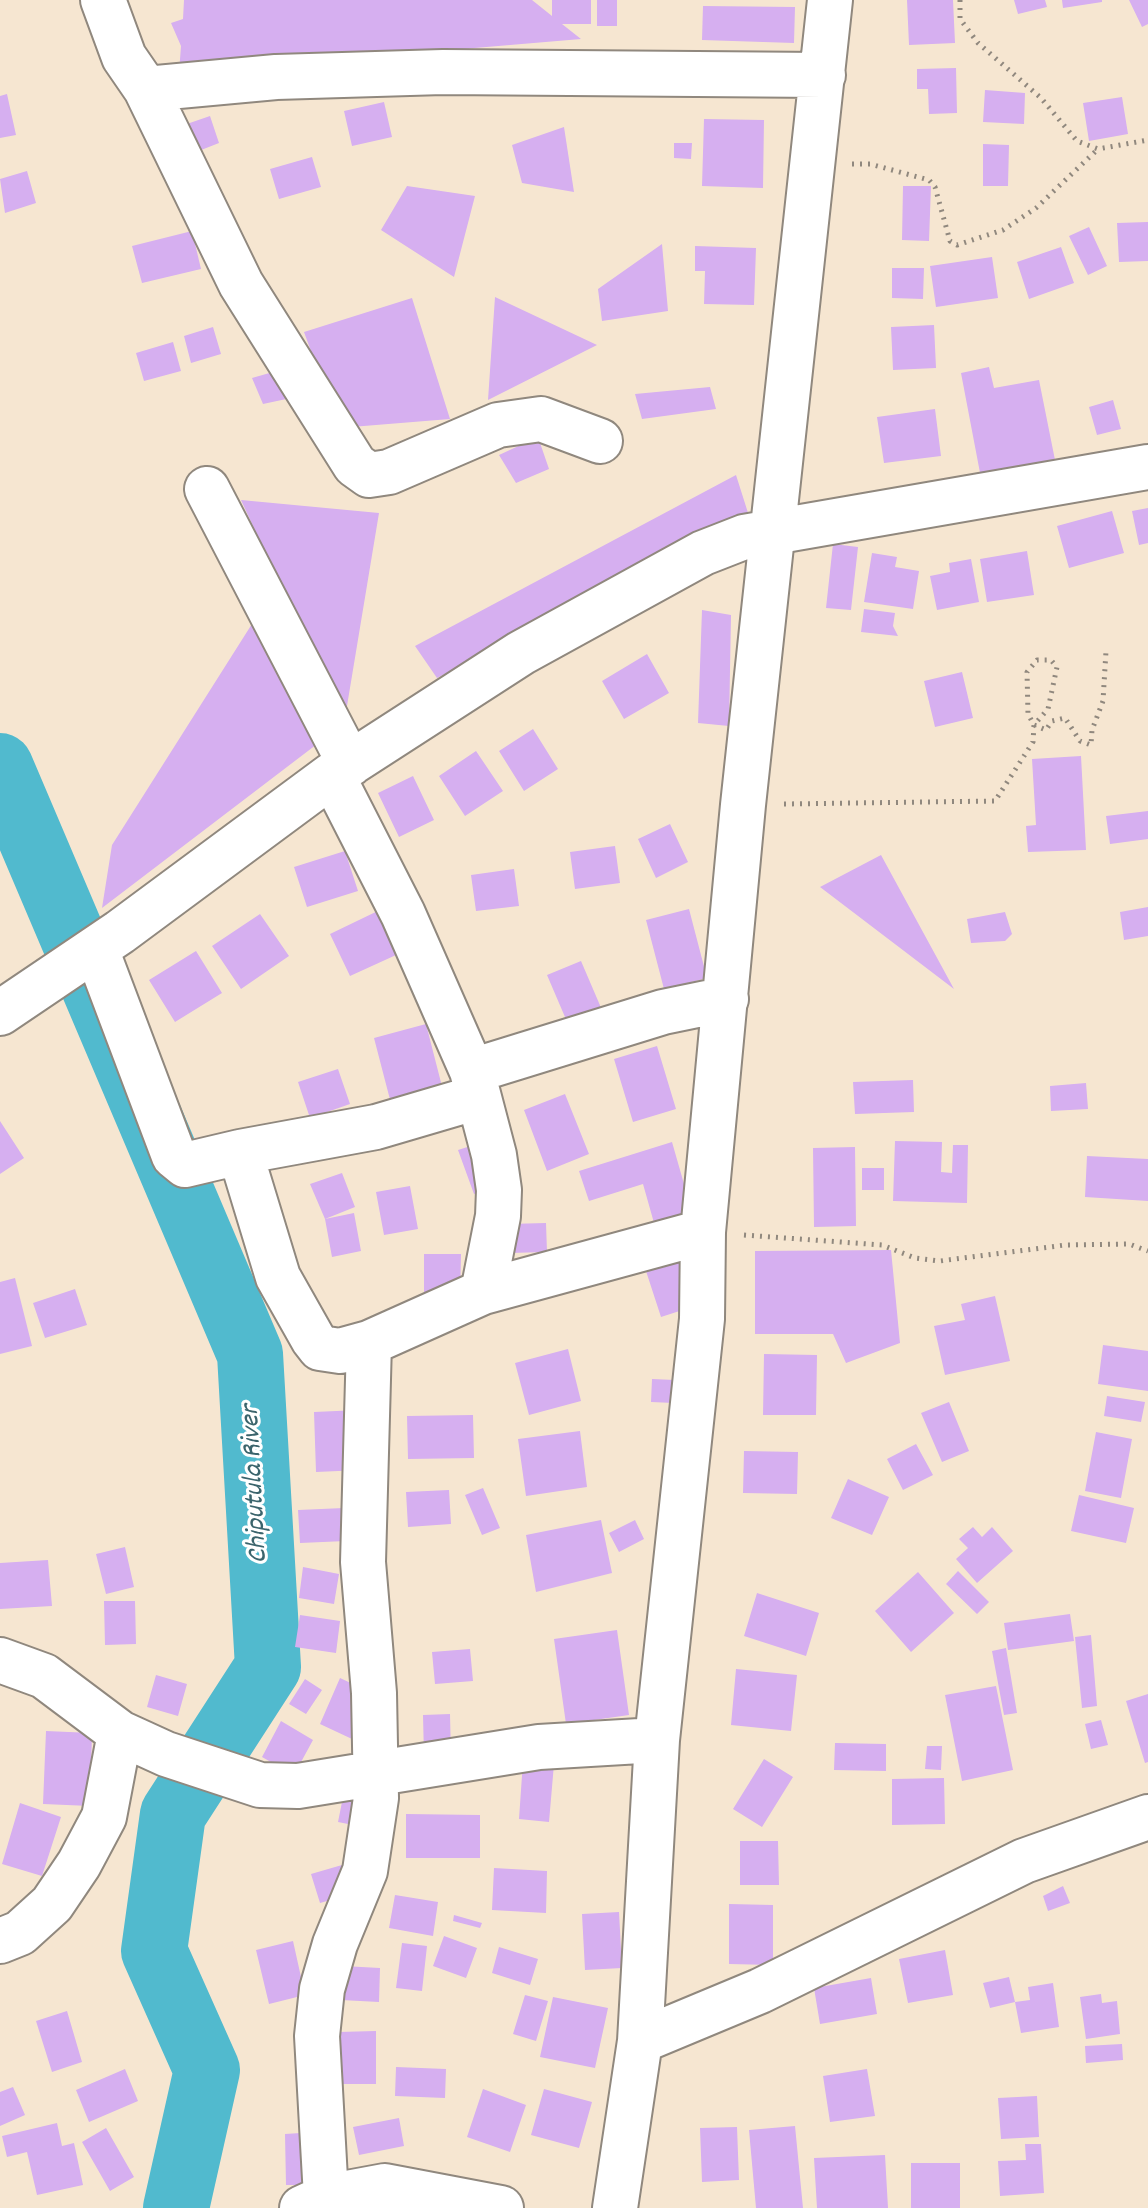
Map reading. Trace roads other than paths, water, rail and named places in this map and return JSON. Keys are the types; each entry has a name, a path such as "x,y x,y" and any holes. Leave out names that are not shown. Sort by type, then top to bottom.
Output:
{"street":[{"path":"103,0 124,57 146,89 241,284 355,465 369,475 389,472 498,425 541,419 600,441"},
{"path":"615,2208 640,2041 657,1740 702,1319 703,1232 743,805 830,0"},
{"path":"146,89 276,77 443,72 823,75"},
{"path":"0,1013 84,957 341,770 521,653 703,553 744,537 774,531 1148,467"},
{"path":"207,489 341,770 475,1084 494,1155 499,1190 498,1216 483,1292"},
{"path":"84,957 174,1156 185,1165 376,1127 475,1084 663,1012 726,999"},
{"path":"240,1152 278,1277 320,1348 340,1351 369,1343 483,1292 703,1232"},
{"path":"369,1343 363,1562 374,1693 376,1798 365,1871 335,1944 322,1989 318,2020 314,2203 385,2186 411,2188 501,2208"},
{"path":"0,1660 44,1676 120,1733 166,1754 260,1785 298,1786 539,1747 657,1740"},
{"path":"0,1941 20,1933 52,1904 79,1864 104,1817 120,1733"},
{"path":"640,2041 760,1991 1024,1861 1148,1817"}],"waterway":[{"name":"Chiputula River","path":"0,766 250,1354 268,1667 173,1814 154,1951 207,2070 176,2208"}]}
